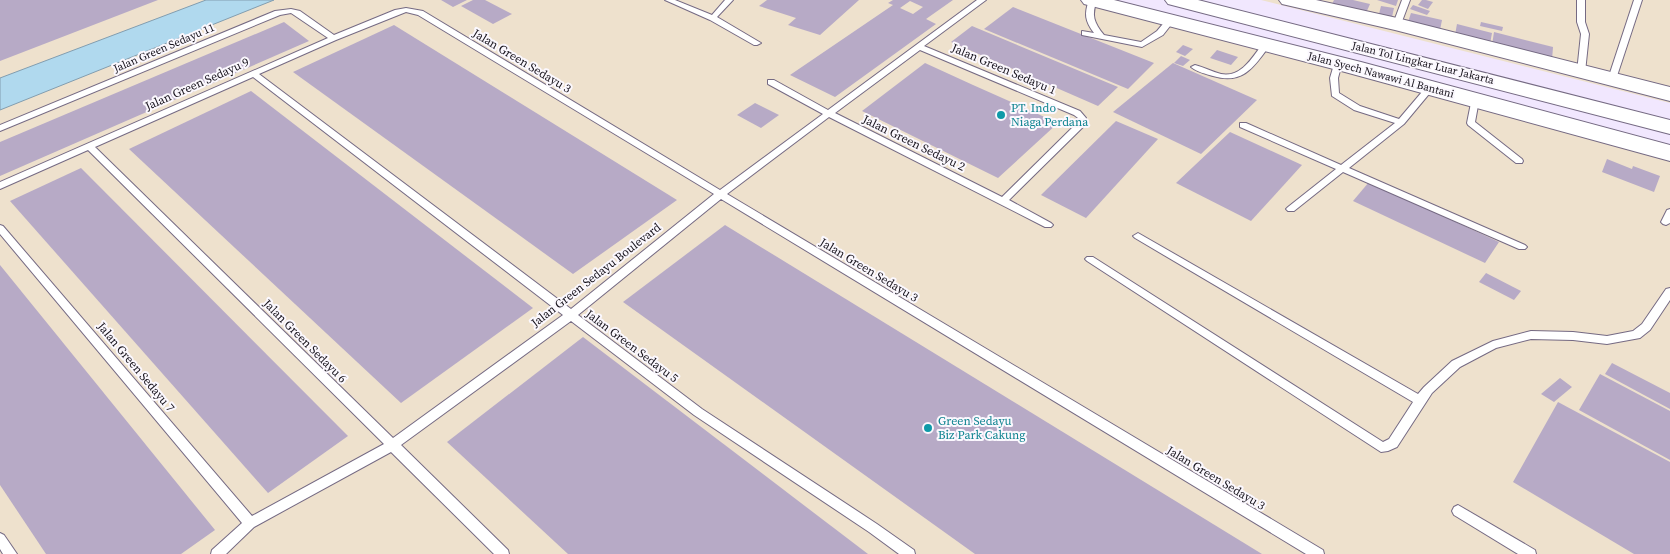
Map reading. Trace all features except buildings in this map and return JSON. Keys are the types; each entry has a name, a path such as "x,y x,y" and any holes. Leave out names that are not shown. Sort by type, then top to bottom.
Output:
{"highway":[{"name":"Jalan Syech Nawawi Al Bantani","path":"1092,0 1338,63 1670,153"},
{"name":"Jalan Tol Lingkar Luar Jakarta","path":"1175,0 1670,127"},
{"name":"Jalan Tol Lingkar Luar Jakarta","path":"1221,0 1670,114"},
{"path":"1289,0 1397,24 1670,94"}],"lane":[{"path":"669,0 713,18 757,43"},
{"path":"713,18 729,0"},
{"name":"Jalan Green Sedayu Boulevard","path":"216,554 250,523 391,446 571,315 719,194 982,0"},
{"path":"1092,0 1088,13 1090,23 1102,37"},
{"path":"1397,24 1406,0"},
{"path":"1581,0 1581,22 1585,34 1581,72"},
{"path":"1612,79 1638,0"},
{"name":"Jalan Green Sedayu 9","path":"0,186 333,38 406,10"},
{"name":"Jalan Green Sedayu 3","path":"406,10 420,13 1318,554"},
{"name":"Jalan Green Sedayu 11","path":"0,128 278,13 291,11 297,13 333,38"},
{"path":"1085,33 1142,46 1160,34 1170,21"},
{"path":"1195,67 1230,79 1241,75 1266,45"},
{"name":"Jalan Green Sedayu 1","path":"919,47 1076,113 1082,118 1080,125 1004,201"},
{"path":"1338,63 1334,78 1335,94 1357,108 1401,122"},
{"name":"Jalan Green Sedayu 5","path":"254,73 698,412 909,554"},
{"name":"Jalan Green Sedayu 2","path":"770,82 827,115 1004,201 1048,225"},
{"path":"1291,209 1401,122 1430,88"},
{"path":"1475,100 1471,122 1519,161"},
{"path":"1243,124 1522,247"},
{"name":"Jalan Green Sedayu 6","path":"89,146 391,446 503,554"},
{"path":"1666,222 1670,212"},
{"name":"Jalan Green Sedayu 7","path":"0,228 250,523"},
{"path":"1138,236 1420,401"},
{"path":"1090,259 1381,447 1393,443 1428,390 1456,364 1493,345 1531,335 1572,336 1607,340 1636,335 1646,327 1670,292"},
{"path":"1458,511 1530,554"},
{"path":"0,538 11,554"}],"shaded area":[{"path":"0,0 1080,0 1670,149 1670,554 0,554"},
{"path":"1261,0 1670,0 1670,103"}],"water":[{"path":"206,0 274,0 0,110 0,78"}],"place":[{"name":"PT. Indo Niaga Perdana","path":"1001,115"},
{"name":"Green Sedayu Biz Park Cakung","path":"928,428"}]}
